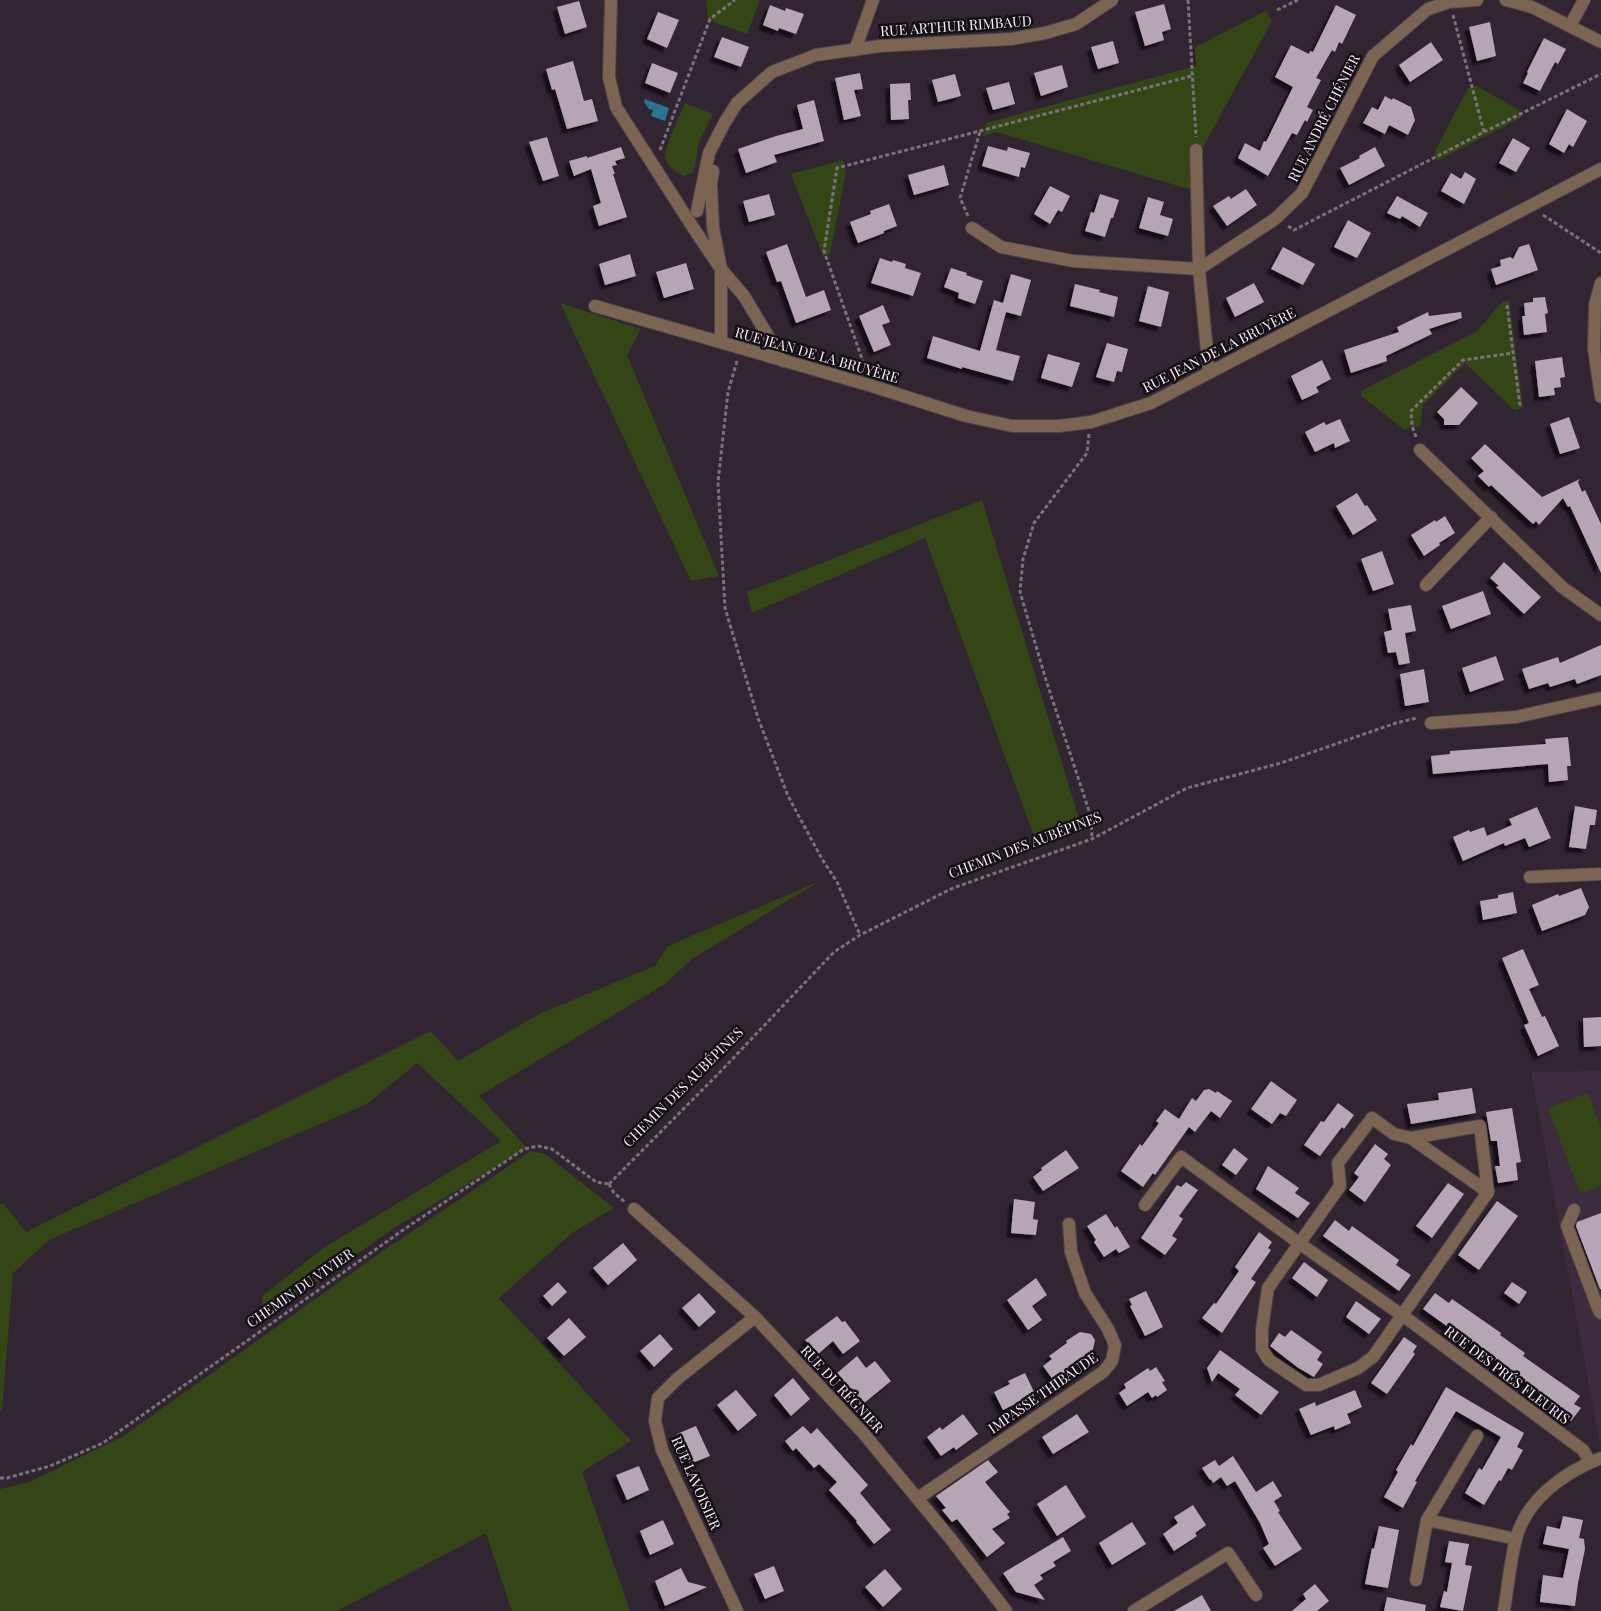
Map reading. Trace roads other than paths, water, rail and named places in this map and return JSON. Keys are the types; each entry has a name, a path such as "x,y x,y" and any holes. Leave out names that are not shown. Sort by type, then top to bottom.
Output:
{"street":[{"name":"RUE ARTHUR RIMBAUD","path":"611,0 608,77 616,106 655,170 691,214 721,270 744,296 783,361"},
{"name":"RUE ARTHUR RIMBAUD","path":"855,50 873,0"},
{"name":"RUE ARTHUR RIMBAUD","path":"691,214 709,153 725,122 737,102 772,72 816,55 880,46 1011,39 1045,33 1076,24 1112,0"},
{"name":"RUE ANDRÉ CHÉNIER","path":"1199,269 1276,219 1302,193 1374,56 1428,8 1449,2 1477,0"},
{"path":"1506,0 1532,7 1601,42"},
{"path":"1570,26 1584,0"},
{"name":"RUE ARTHUR RIMBAUD","path":"721,342 721,270 712,227 710,184 725,122"},
{"path":"1196,150 1199,269 1210,372"},
{"name":"RUE JEAN DE LA BRUYÈRE","path":"595,306 872,386 966,416 1012,426 1059,426 1091,422 1151,403 1601,170"},
{"path":"691,214 712,214"},
{"path":"972,228 1001,247 1073,261 1199,269"},
{"path":"1601,282 1595,305 1594,349 1601,398"},
{"path":"1420,450 1562,587 1601,615"},
{"path":"1426,585 1491,517"},
{"path":"1431,723 1516,717 1601,698"},
{"path":"1530,877 1601,874"},
{"path":"1411,1138 1480,1126 1488,1192 1373,1357 1358,1368 1319,1385 1306,1385 1270,1360 1262,1349 1262,1329 1268,1288 1340,1186 1338,1163 1372,1118 1394,1134 1411,1138 1488,1192"},
{"name":"RUE DES PRÉS FLEURIS","path":"1145,1205 1181,1157 1403,1316 1596,1460"},
{"name":"RUE DU RÉGNIER","path":"634,1209 755,1317 864,1434 918,1498 1006,1611"},
{"path":"1574,1210 1567,1226 1601,1313"},
{"name":"IMPASSE THIBAUDE","path":"918,1498 1103,1372 1112,1361 1115,1345 1108,1329 1085,1292 1071,1252 1070,1224"},
{"name":"RUE LAVOISIER","path":"737,1611 662,1450 655,1421 658,1398 676,1379 755,1317"},
{"path":"1416,1580 1427,1520 1477,1436"},
{"path":"1504,1611 1516,1538 1529,1510 1554,1483 1596,1460"},
{"path":"1427,1520 1516,1538"},
{"path":"1134,1611 1228,1553 1256,1595"}],"water":[{"path":"645,99 669,108 665,121 651,116 653,110 649,109 644,102"}]}
